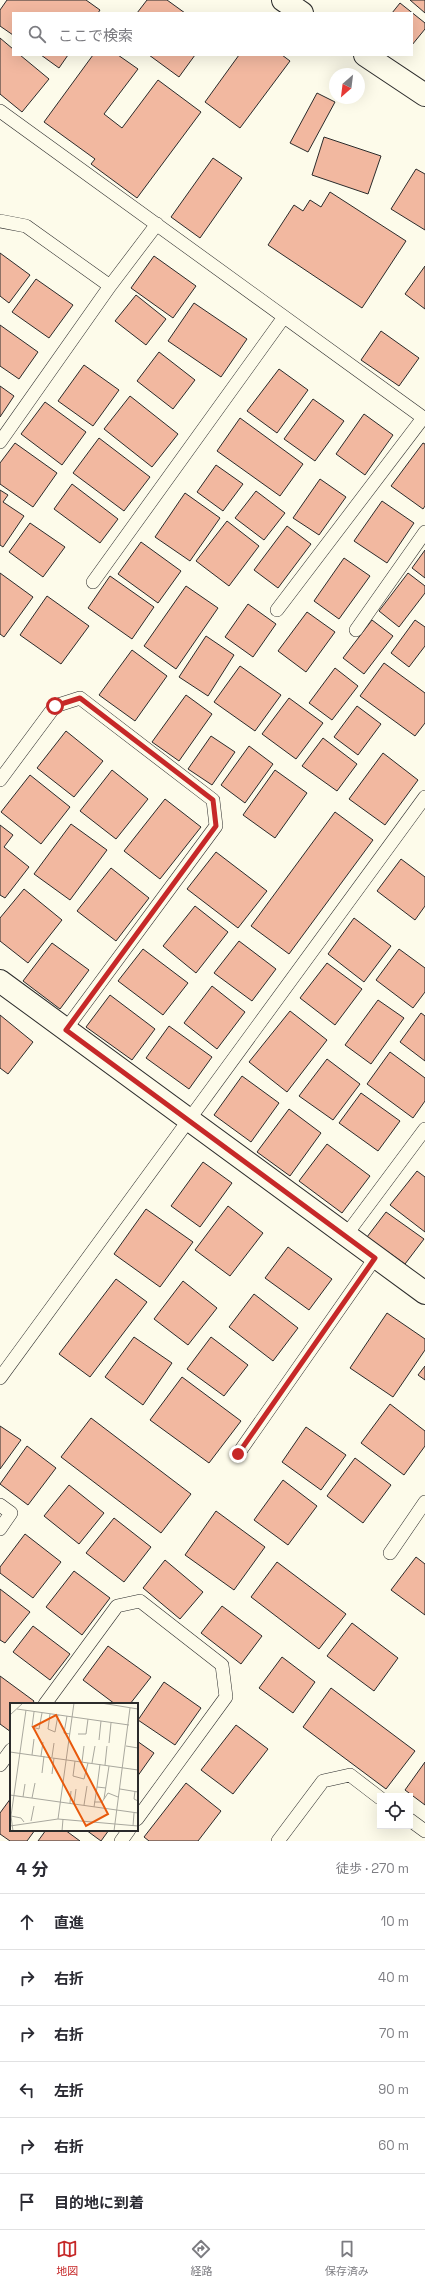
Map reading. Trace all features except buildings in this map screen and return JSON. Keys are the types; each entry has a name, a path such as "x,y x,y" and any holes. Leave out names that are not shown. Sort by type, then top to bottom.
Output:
{"street":[{"path":"283,0 301,12"},
{"path":"366,56 425,95"},
{"path":"0,981 425,1294"}],"lane":[{"path":"0,111 424,418 277,610"},
{"path":"0,221 26,226 110,286"},
{"path":"0,442 110,286 157,224"},
{"path":"93,582 284,317"},
{"path":"356,630 425,532"},
{"path":"0,780 55,706 80,698 213,800 216,826 66,1030"},
{"path":"0,1378 425,797"},
{"path":"346,1235 425,1129"},
{"path":"238,1454 375,1258"},
{"path":"390,1553 425,1502"},
{"path":"0,1505 11,1514 0,1529"},
{"path":"46,1703 117,1606 140,1602 222,1665 226,1697 138,1818"},
{"path":"0,1765 10,1751"},
{"path":"278,1841 323,1781 350,1775 377,1796"},
{"path":"413,1822 425,1831"},
{"path":"121,1841 128,1831"}],"route":[{"path":"55,706 80,698 213,800 216,826 66,1030 346,1235 375,1258 238,1454"}]}
